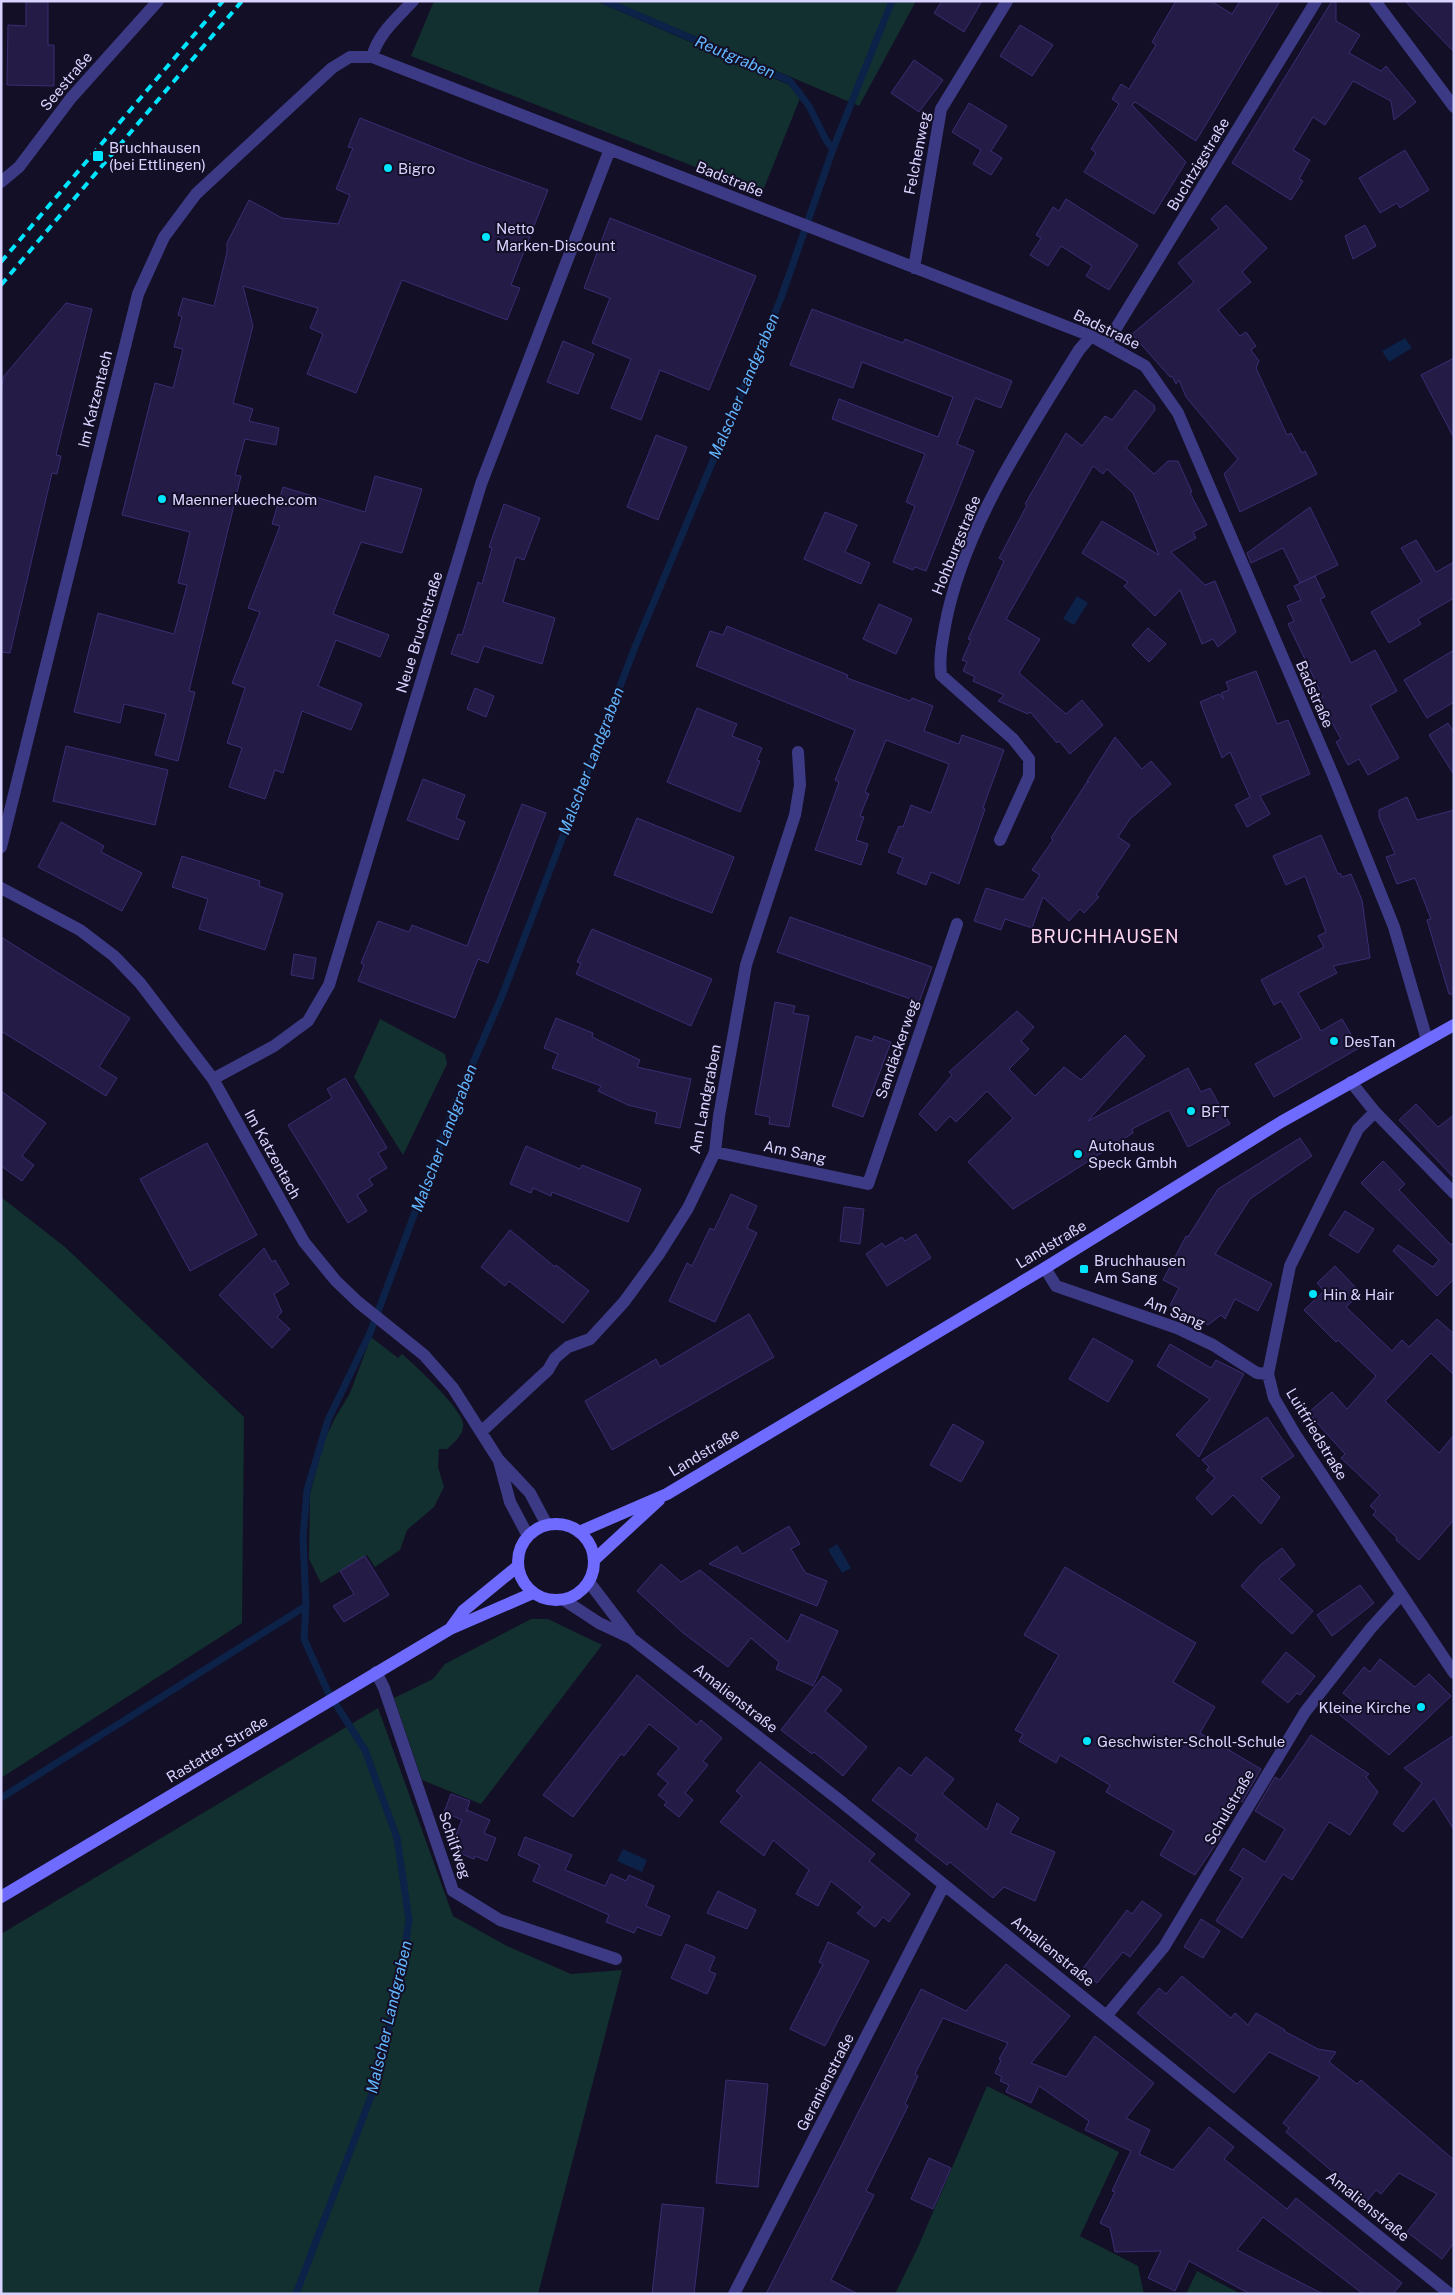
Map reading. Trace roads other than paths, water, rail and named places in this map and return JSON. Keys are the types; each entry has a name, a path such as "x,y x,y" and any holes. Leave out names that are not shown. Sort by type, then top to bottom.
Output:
{"street":[{"name":"Seestraße","path":"1,182 19,167 71,98 158,1"},
{"path":"372,57 376,43 384,32 413,1"},
{"name":"Felchenweg","path":"914,268 941,109 1007,1"},
{"name":"Buchtzigstraße","path":"1107,343 1316,1"},
{"path":"1375,1 1454,107"},
{"name":"Im Katzentach","path":"1,847 138,294 161,245 176,218 196,194 323,76 350,57 372,57"},
{"name":"Badstraße","path":"372,57 823,234 1091,336 1107,343 1145,366 1178,413 1333,775 1394,927 1427,1040"},
{"name":"Neue Bruchstraße","path":"213,1078 274,1046 308,1022 329,985 481,484 610,150"},
{"name":"Hohburgstraße","path":"1000,840 1029,776 1029,759 1013,739 941,675 939,659 950,595 979,524 1009,466 1079,350 1091,336"},
{"name":"Am Landgraben","path":"482,1431 548,1370 555,1358 568,1347 590,1339 624,1302 659,1254 688,1208 715,1152 719,1116 746,965 795,815 800,785 798,752"},
{"name":"Im Katzentach","path":"1,888 80,930 114,956 154,1001 213,1078 304,1242 336,1281 358,1302 424,1355 453,1388 498,1459 530,1493 548,1525"},
{"name":"Sandäckerweg","path":"868,1184 957,924"},
{"name":"Landstraße","path":"580,1532 667,1494 1045,1268 1280,1122 1454,1025"},
{"path":"1351,1082 1375,1112 1454,1193"},
{"name":"Luitfriedstraße","path":"1375,1112 1358,1129 1290,1266 1268,1374 1274,1398 1295,1434 1454,1673"},
{"name":"Am Sang","path":"715,1152 868,1184"},
{"name":"Am Sang","path":"1045,1268 1056,1286 1177,1328 1214,1345 1257,1373 1268,1374"},
{"name":"Im Katzentach","path":"498,1459 510,1502 528,1536"},
{"name":"Landstraße","path":"594,1560 667,1494"},
{"path":"559,1524 580,1532 587,1540 594,1560 589,1582 578,1593 564,1600 543,1598 533,1593 526,1586 518,1566 518,1555 528,1536 548,1525 559,1524"},
{"name":"Rastatter Straße","path":"450,1628 463,1611 518,1566"},
{"name":"Amalienstraße","path":"589,1582 631,1638"},
{"name":"Rastatter Straße","path":"1,1897 450,1628 533,1593"},
{"name":"Schulstraße","path":"1107,2015 1164,1947 1305,1712 1371,1628 1401,1595"},
{"name":"Amalienstraße","path":"564,1600 599,1623 631,1638 838,1799 1450,2294"},
{"name":"Schilfweg","path":"376,1672 384,1688 453,1891 500,1920 616,1959"},
{"name":"Geranienstraße","path":"734,2294 944,1885"}],"water":[{"path":"1405,338 1412,348 1389,362 1382,351"},
{"path":"1077,596 1088,603 1074,625 1063,619"},
{"path":"837,1544 851,1568 842,1573 828,1550"},
{"path":"623,1849 647,1860 642,1872 617,1861"}],"waterway":[{"name":"Reutgraben","path":"605,1 790,81 809,106 826,140 833,149"},
{"name":"Malscher Landgraben","path":"296,2294 375,2086 400,1982 409,1920 397,1838 365,1750 328,1692 304,1639 306,1606 303,1537 307,1490 328,1420 370,1333 456,1102 502,996 635,647 781,298 833,149 892,1"},
{"path":"1,1798 306,1606"}],"railway":[{"path":"1,262 223,1"},
{"path":"1,285 242,1"}],"place":[{"name":"Bruchhausen (bei Ettlingen)","path":"98,156"},
{"name":"Bigro","path":"388,168"},
{"name":"Netto Marken-Discount","path":"486,237"},
{"name":"Maennerkueche.com","path":"162,499"},
{"name":"DesTan","path":"1334,1041"},
{"name":"BFT","path":"1191,1111"},
{"name":"Autohaus Speck Gmbh","path":"1078,1154"},
{"name":"Bruchhausen Am Sang","path":"1084,1269"},
{"name":"Hin & Hair","path":"1313,1294"},
{"name":"Kleine Kirche","path":"1421,1707"},
{"name":"Geschwister-Scholl-Schule","path":"1087,1741"}],"district":[{"name":"BRUCHHAUSEN","path":"1105,936"}]}
